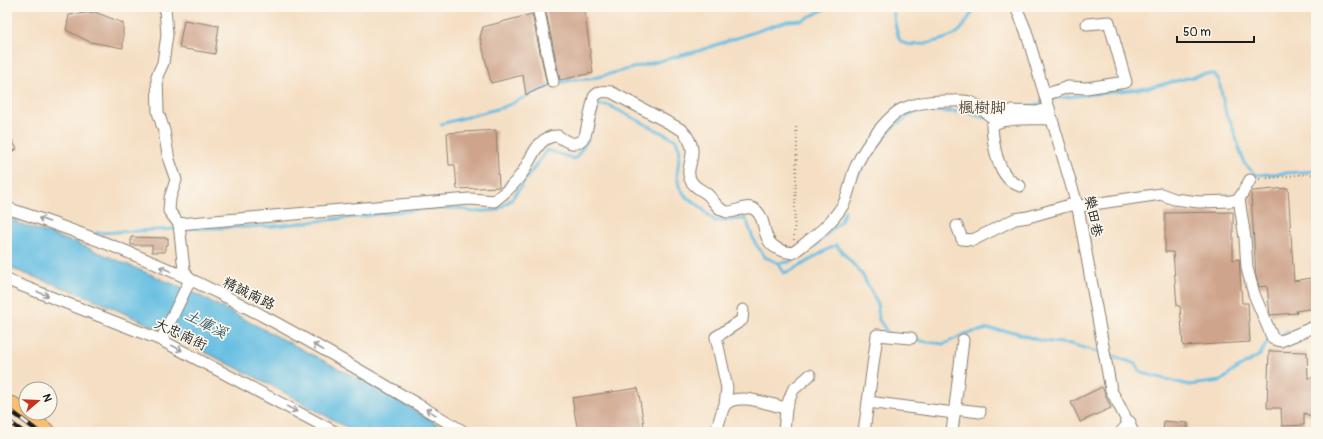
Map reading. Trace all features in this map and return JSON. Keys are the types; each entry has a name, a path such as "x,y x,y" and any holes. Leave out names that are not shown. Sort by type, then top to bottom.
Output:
{"main road":[{"path":"13,404 49,432"},
{"path":"7,428 13,432"}],"street":[{"path":"160,340 189,282 184,270 179,224 169,211 170,198 176,180 169,160 164,131 158,112 156,76 163,63 162,57 167,39 165,7"},
{"path":"538,7 553,82"},
{"name":"樂田巷","path":"1016,7 1026,31 1077,205 1111,390 1131,427"},
{"path":"1045,95 1068,87 1086,88 1126,82 1108,22 1087,24"},
{"path":"179,224 470,199 494,201 504,194 517,179 534,150 548,138 558,136 571,144 582,141 585,136 594,97 597,93 603,91 611,92 682,130 689,137 693,146 689,174 690,179 696,187 708,195 713,202 725,211 744,208 754,209 758,213 769,242 782,252 793,253 828,226 835,217 844,203 854,170 867,147 892,116 902,110 922,102 965,100 975,102 990,116 1010,111 1038,112 1049,108"},
{"path":"1020,186 1008,179 1002,171 993,142 992,126 996,122 1008,120 1052,119"},
{"path":"1250,180 1239,199 1245,238 1247,268 1254,294 1273,339 1281,341 1316,326"},
{"path":"957,226 962,239 973,240 1015,219 1028,217 1070,205 1161,194 1174,199 1199,202 1231,201 1239,199"},
{"name":"精誠南路","path":"7,208 95,240 262,315 464,432"},
{"name":"大忠南街","path":"7,280 160,340 335,432"},
{"path":"716,432 725,405 727,388 716,337 742,320 743,310"},
{"path":"864,432 877,335 911,338"},
{"path":"952,432 963,340"},
{"path":"784,432 786,408 793,390 810,375"},
{"path":"725,405 734,398 744,398 786,408"},
{"path":"868,402 954,411 980,412"},
{"path":"1120,432 1131,427"}],"path":[{"path":"793,253 797,145 796,125"},
{"path":"1250,180 1308,174 1316,175"}],"water":[{"name":"土庫溪","path":"7,219 86,247 196,294 391,396 450,432 355,432 267,383 163,331 89,297 7,267"}],"building":[{"path":"545,7 584,7 593,73 560,80"},
{"path":"95,12 123,23 123,48 90,42 66,30 69,15"},
{"path":"532,14 547,85 526,95 523,75 491,83 480,37 483,27"},
{"path":"184,20 219,26 215,54 179,48"},
{"path":"7,130 17,149 7,155"},
{"path":"496,130 499,187 457,189 455,165 449,165 447,133"},
{"path":"1288,188 1294,281 1316,277 1316,308 1296,311 1297,313 1270,315 1267,286 1259,287 1256,276 1251,193 1252,191"},
{"path":"1233,212 1233,260 1239,259 1242,303 1248,303 1250,342 1183,346 1180,306 1177,306 1173,252 1165,252 1165,213"},
{"path":"131,237 168,238 168,245 165,245 165,252 152,252 152,245 131,245"},
{"path":"1269,351 1307,352 1308,378 1316,377 1316,418 1304,413 1304,425 1282,426 1281,408 1267,408"},
{"path":"1102,387 1111,408 1080,422 1071,402"},
{"path":"638,388 645,432 578,432 572,398"},
{"path":"1164,421 1188,423 1187,432 1163,432"}],"waterway":[{"path":"441,124 504,107 551,85 572,80 590,79 698,51 787,21 803,20 829,7"},
{"path":"892,7 898,37 904,43 911,45 938,41 953,35 963,27 976,7"},
{"path":"1050,99 1148,88 1204,74 1214,74 1219,80 1226,114 1231,122 1244,163 1256,175 1316,171"},
{"path":"1026,107 1037,105 1045,101"},
{"path":"591,132 598,105 608,105 676,140 680,150 677,175 679,186 686,197 696,203 715,221 746,219 755,243 765,257 778,263 789,262 815,246 841,221 845,210"},
{"path":"857,177 865,163 892,128 916,111 966,112 982,117 986,116"},
{"path":"182,229 275,226 424,209 459,208 473,212 497,210 511,200 547,150 575,159 588,140"},
{"path":"92,235 97,233 176,229"},
{"path":"70,244 84,239"},
{"path":"778,263 784,273 799,267 836,245 862,274 877,303 879,320 888,333"},
{"path":"913,340 944,344 965,334 988,329 1014,332 1041,341 1071,344 1101,353"},
{"path":"1276,336 1288,332"},
{"path":"1107,354 1136,364 1142,373 1189,385 1221,381 1236,369 1260,355 1269,339"}],"railway":[{"path":"7,408 39,432"},
{"path":"7,420 23,432"}],"district":[{"name":"楓樹脚","path":"982,107"}]}
